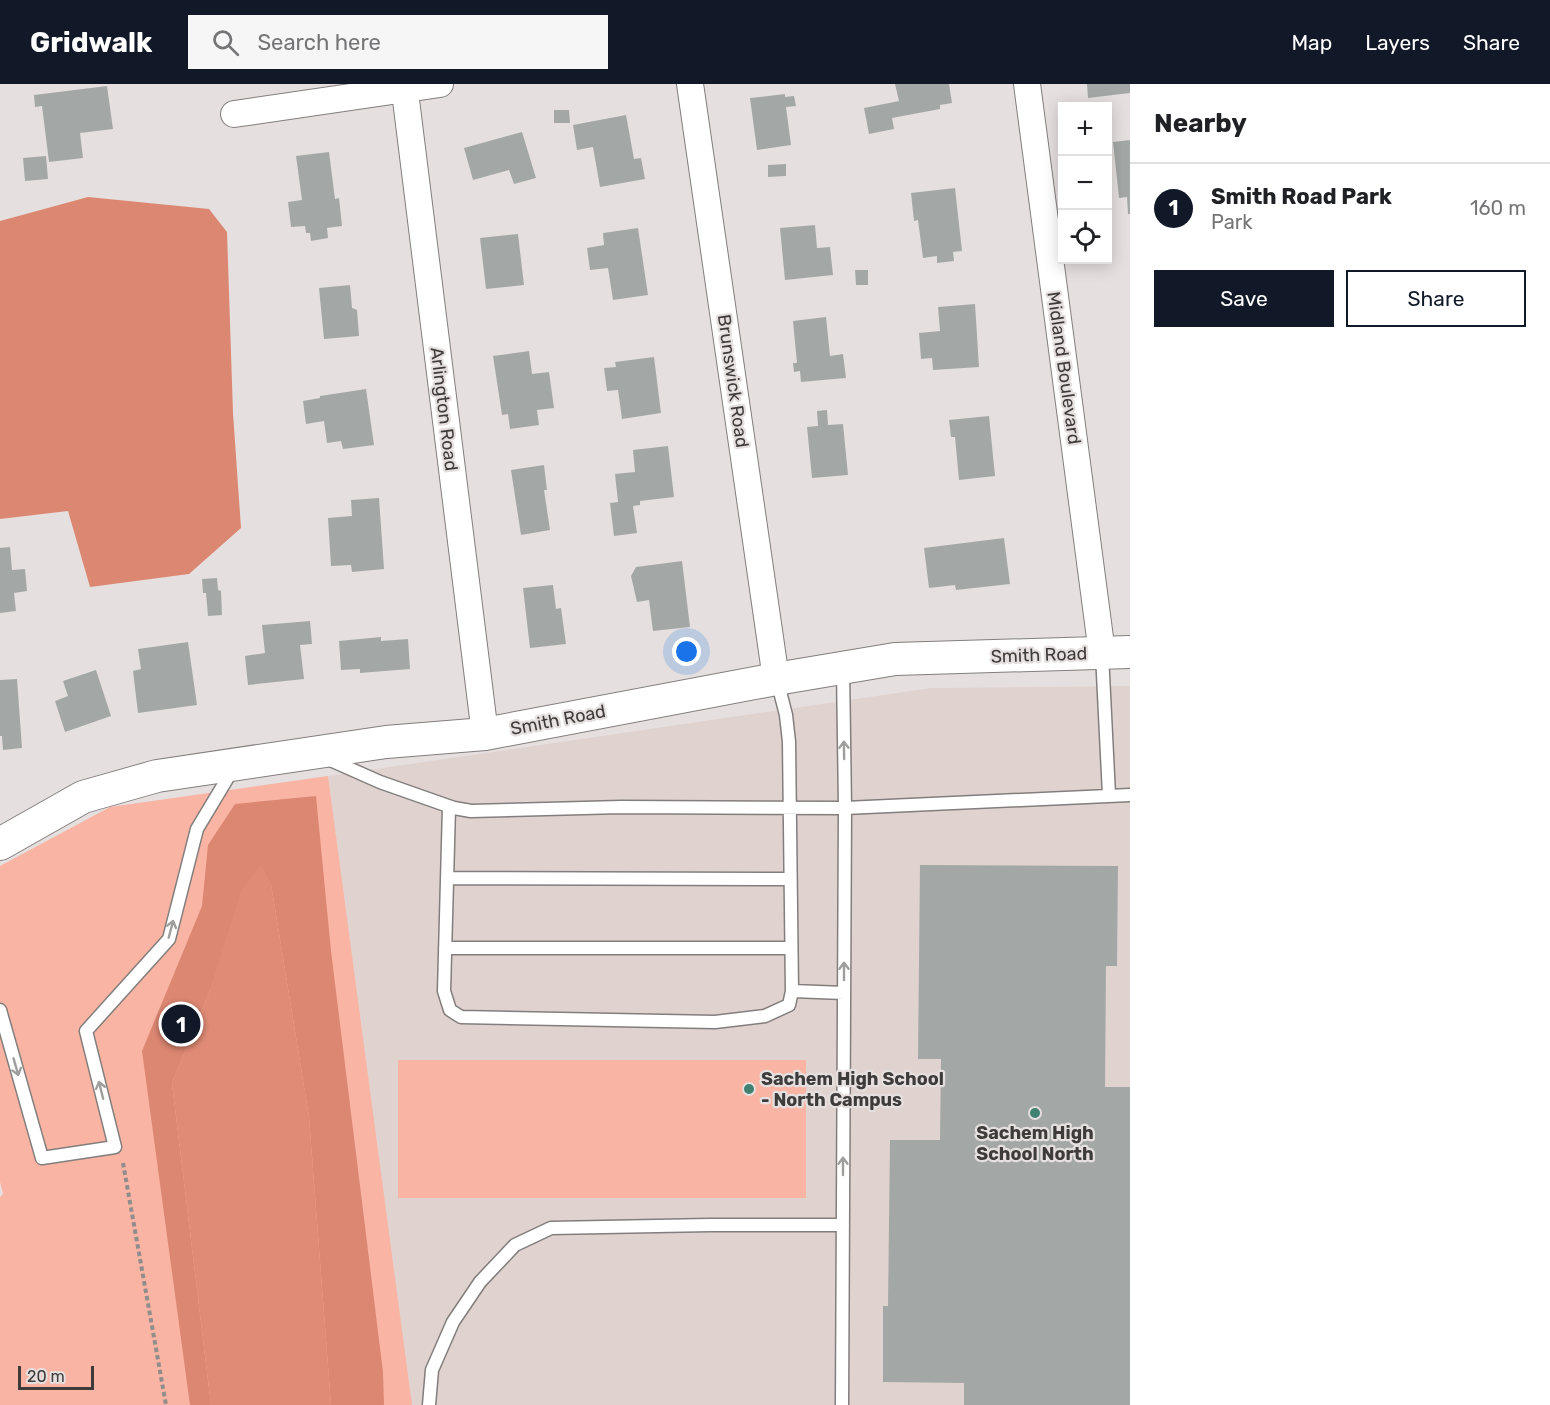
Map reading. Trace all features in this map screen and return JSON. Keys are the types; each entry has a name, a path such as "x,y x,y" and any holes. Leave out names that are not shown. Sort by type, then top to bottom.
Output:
{"street":[{"path":"234,114 404,87 440,84"},
{"name":"Brunswick Road","path":"690,84 776,679"},
{"name":"Midland Boulevard","path":"1027,84 1116,653"},
{"name":"Arlington Road","path":"404,87 485,734"},
{"name":"Smith Road","path":"0,843 83,797 158,776 386,742 485,734 895,659 1116,653"}],"lane":[{"path":"1109,795 1116,653"},
{"path":"842,1405 845,808 843,668"},
{"path":"449,807 444,992 450,1010 461,1017 715,1022 765,1016 778,1011 789,1005 792,992 789,742 786,715 776,679"},
{"path":"313,752 380,782 449,807 471,811 621,807 845,808 1130,795"},
{"path":"0,1010 42,1158 115,1147 86,1031 169,939 197,829 237,763"},
{"path":"447,878 790,879"},
{"path":"445,948 791,948"},
{"path":"792,992 844,993"},
{"path":"429,1405 432,1370 453,1322 480,1282 515,1245 551,1228 843,1225"}],"path":[{"path":"115,1147 123,1162 166,1405"}],"shaded area":[{"path":"88,197 209,209 227,232 233,413 241,528 189,574 90,587 68,511 0,519 0,221"},
{"name":"Sachem High School - North Campus","path":"1130,686 1130,1405 409,1405 328,776 931,688"},
{"path":"328,776 412,1405 0,1405 0,1197 3,1194 0,1182 0,866 110,807"},
{"path":"316,796 331,951 383,1372 384,1405 331,1405 309,1117 271,884 210,990 172,1083 211,1405 190,1405 142,1051 202,906 208,845 235,804"},
{"path":"261,865 271,884 309,1117 331,1405 211,1405 172,1083 210,990 241,891"},
{"path":"398,1060 806,1060 806,1198 398,1198"}],"building":[{"path":"895,84 949,84 952,103 940,105 940,109 892,118 894,129 869,134 864,108 899,101"},
{"path":"1087,84 1130,84 1130,93 1088,98"},
{"path":"107,86 113,129 80,133 83,158 49,162 42,106 35,107 34,95"},
{"path":"785,94 785,97 794,96 796,106 786,107 791,145 757,150 750,98"},
{"path":"554,110 569,110 570,123 554,123"},
{"path":"626,115 634,159 641,158 645,179 600,187 593,147 577,150 573,125"},
{"path":"522,132 536,178 514,184 509,170 473,180 464,148"},
{"path":"1130,140 1130,214 1128,214 1127,197 1119,198 1113,142"},
{"path":"329,152 335,199 339,198 342,226 327,228 328,238 311,241 310,233 306,233 305,226 291,227 288,202 302,200 296,156"},
{"path":"46,156 48,179 25,181 23,158"},
{"path":"786,164 786,176 768,177 768,165"},
{"path":"955,188 962,251 953,252 954,261 937,263 937,256 923,258 918,220 914,221 911,193"},
{"path":"815,225 817,248 830,247 833,275 785,280 780,228"},
{"path":"638,228 648,295 613,300 608,268 590,270 587,248 604,245 603,233"},
{"path":"518,234 524,285 486,289 480,238"},
{"path":"855,270 868,270 868,285 856,285"},
{"path":"350,285 352,308 357,310 359,336 324,339 319,288"},
{"path":"975,304 979,367 933,370 932,358 921,359 919,333 940,331 938,307"},
{"path":"826,317 830,356 843,354 846,378 801,382 800,371 794,372 793,363 797,363 793,321"},
{"path":"529,351 532,374 549,372 554,408 537,410 539,425 510,429 508,414 502,415 493,356"},
{"path":"654,357 661,413 622,419 618,390 607,391 604,368 616,367 615,362"},
{"path":"366,389 374,445 343,449 341,441 327,443 324,421 306,424 303,401"},
{"path":"827,410 828,425 843,424 848,475 812,478 807,427 818,426 817,411"},
{"path":"989,416 995,476 959,480 955,437 951,437 949,420"},
{"path":"668,446 674,497 640,501 640,505 633,506 637,533 614,536 610,503 618,502 615,474 635,472 633,450"},
{"path":"544,465 547,490 544,490 550,530 521,535 511,470"},
{"path":"379,498 384,569 352,572 351,565 331,566 328,518 352,516 351,500"},
{"path":"1004,538 1010,584 956,590 955,585 929,588 924,548"},
{"path":"10,547 12,570 25,569 27,591 14,593 16,611 0,613 0,548"},
{"path":"682,561 690,627 653,631 649,600 637,602 631,576 636,567"},
{"path":"217,578 218,590 221,591 222,615 208,616 202,579"},
{"path":"553,585 556,609 561,608 566,644 530,648 523,588"},
{"path":"310,621 312,644 300,645 304,679 248,685 245,656 265,653 262,625"},
{"path":"381,637 381,641 408,639 410,669 360,673 360,669 341,670 339,641"},
{"path":"188,642 197,705 138,713 133,671 141,669 138,649"},
{"path":"96,670 111,716 65,732 55,701 68,696 63,681"},
{"path":"17,679 22,748 3,750 2,736 0,736 0,680"},
{"name":"Sachem High School North","path":"920,865 1118,866 1117,966 1106,966 1105,1087 1130,1087 1130,1405 964,1405 964,1383 883,1382 883,1306 888,1306 890,1140 940,1140 941,1059 918,1059"}],"place":[{"name":"Smith Road Park","path":"181,1024"},
{"name":"Sachem High School - North Campus","path":"749,1089"},
{"name":"Sachem High School North","path":"1035,1113"}]}
